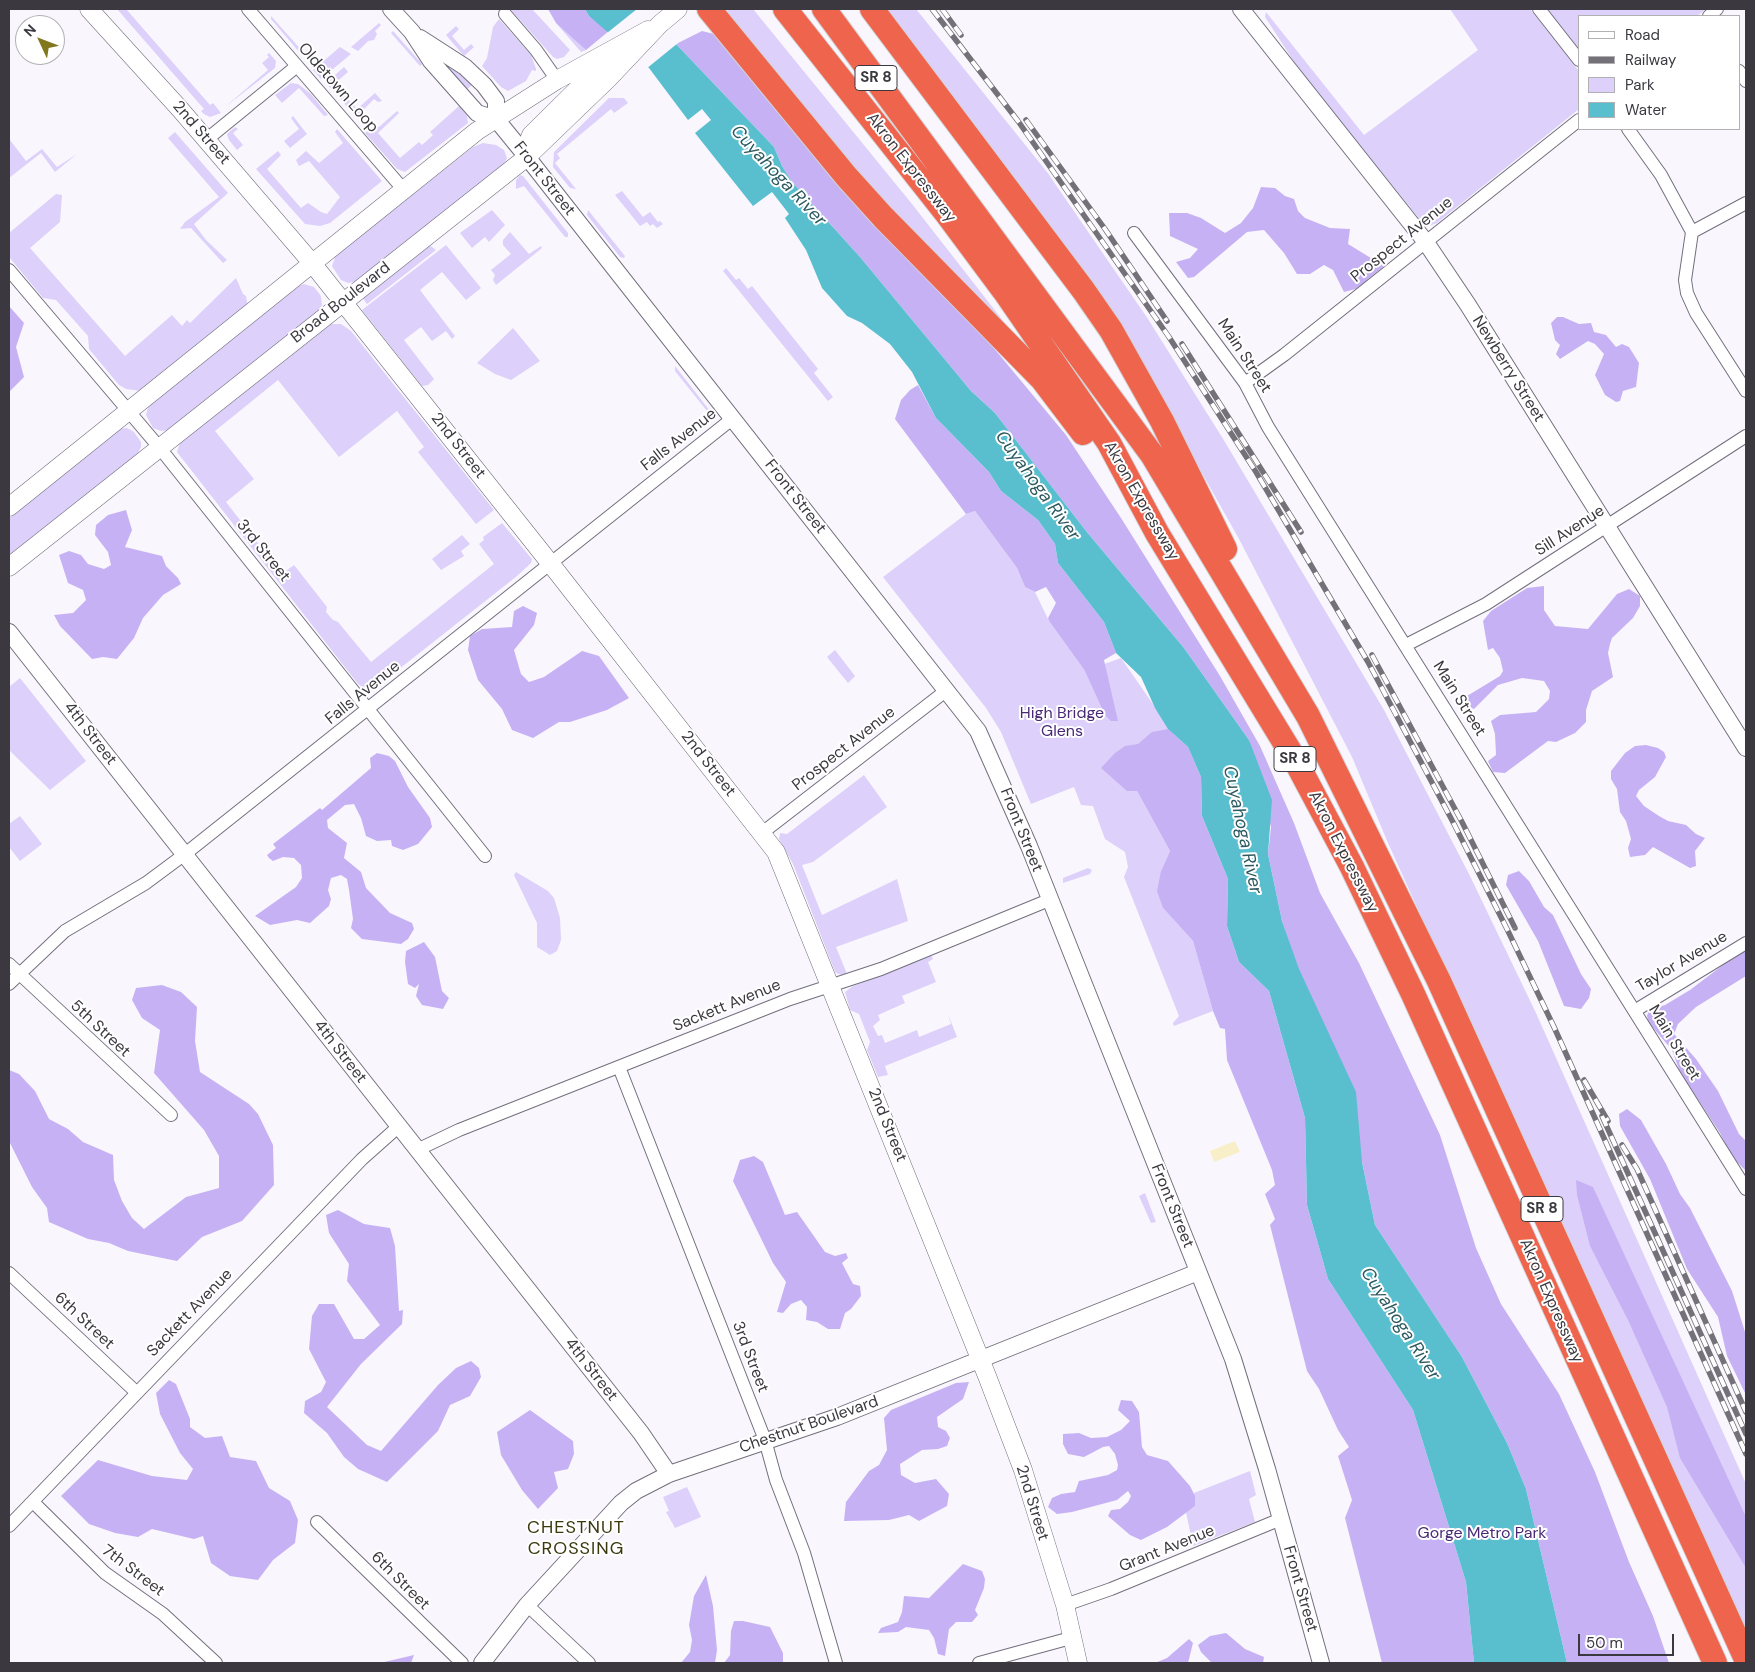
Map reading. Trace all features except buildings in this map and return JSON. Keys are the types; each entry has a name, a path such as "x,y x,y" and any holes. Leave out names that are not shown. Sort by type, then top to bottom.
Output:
{"highway":[{"path":"710,9 876,210 1042,379 1158,533"},
{"name":"Akron Expressway","path":"785,9 947,214 1005,292 1109,443 1158,533 1294,758 1352,868 1417,1004 1715,1663"},
{"name":"Akron Expressway","path":"824,9 1153,456 1308,716 1439,981 1746,1660"},
{"path":"872,9 1084,291 1110,330 1162,421 1308,716"}],"main road":[{"name":"2nd Street","path":"89,9 206,140 312,264 550,563 776,852 832,986 1023,1470 1065,1605 1078,1663"},
{"name":"Broad Boulevard","path":"11,507 403,189 496,119 557,80 600,69 678,9"},
{"name":"Broad Boulevard","path":"9,567 527,156 600,69 627,41 660,24"}],"street":[{"name":"Oldetown Loop","path":"248,9 403,189"},
{"name":"Front Street","path":"391,9 412,32 432,61 477,113 496,119 527,156 978,731 1029,846 1245,1391 1321,1663"},
{"name":"Newberry Street","path":"1241,9 1425,242 1468,305 1746,748"},
{"path":"1539,9 1578,59"},
{"path":"505,14 536,50 557,80"},
{"name":"Front Street","path":"412,32 465,67 484,85 496,101 496,119"},
{"path":"206,140 297,66"},
{"name":"Prospect Avenue","path":"1246,383 1284,355 1578,121"},
{"path":"1629,130 1661,175 1692,232 1685,280 1687,293 1696,313 1746,391"},
{"path":"1692,232 1746,203"},
{"name":"Main Street","path":"1134,233 1246,383 1268,427 1636,1010 1746,1189"},
{"name":"3rd Street","path":"9,270 130,411 485,856"},
{"name":"Falls Avenue","path":"9,984 65,931 146,883 185,854 732,419"},
{"name":"Sill Avenue","path":"1406,645 1486,604 1746,436"},
{"name":"4th Street","path":"9,632 641,1433 669,1474"},
{"name":"Prospect Avenue","path":"762,834 947,690"},
{"name":"Sackett Avenue","path":"419,1150 459,1130 790,999 832,986 1004,920 1049,900"},
{"name":"Taylor Avenue","path":"1636,1010 1746,942"},
{"name":"5th Street","path":"9,964 171,1115"},
{"name":"3rd Street","path":"619,1067 765,1440 776,1480 803,1550 836,1663"},
{"name":"Sackett Avenue","path":"9,1526 362,1159 398,1127"},
{"name":"Chestnut Boulevard","path":"482,1663 527,1605 621,1503 636,1491 669,1474 836,1417 1198,1272"},
{"name":"6th Street","path":"9,1273 136,1392"},
{"name":"7th Street","path":"33,1502 105,1573 163,1614 216,1663"},
{"name":"Grant Avenue","path":"1065,1605 1111,1589 1281,1519"},
{"name":"6th Street","path":"317,1522 462,1663"},
{"path":"527,1605 589,1663"},
{"path":"979,1663 1071,1638"}],"green space":[{"path":"117,9 126,9 210,105 213,103 221,113 210,117 201,111 204,109"},
{"path":"510,9 532,9 570,50 564,57 557,59 553,57"},
{"path":"727,9 753,9 912,204 1022,345 905,231 730,17"},
{"path":"885,9 916,9 1047,172 1148,319 1225,442 1384,710 1469,874 1536,1013 1746,1484 1746,1635 1388,843 1352,757 1239,539 1147,375"},
{"path":"1450,9 1530,9 1578,70 1578,110 1437,223 1426,227 1302,74 1265,17 1266,12 1364,135 1478,50"},
{"path":"1544,9 1706,9 1698,15 1578,15 1578,52"},
{"path":"271,16 304,53 300,53 271,19"},
{"path":"499,19 531,55 536,69 536,71 532,70 526,81 508,91 501,87 482,66 487,58 493,27"},
{"path":"379,23 381,25 375,31 377,34 374,40 368,41 358,51 351,47"},
{"path":"556,23 567,31 586,50 581,52"},
{"path":"456,26 459,29 452,36 464,50 471,44 474,47 464,56 446,35"},
{"path":"393,31 422,64 420,66 391,33"},
{"path":"340,47 351,54 321,79 313,70"},
{"path":"269,53 276,61 275,68 225,107 268,70 262,63 269,57 267,55"},
{"path":"436,57 439,57 476,85 472,85 466,90"},
{"path":"344,67 348,72 334,84 357,109 375,93 382,101 378,102 374,99 364,109 366,115 357,118 326,83"},
{"path":"291,83 298,84 311,94 328,115 324,116 299,88 282,103 275,95"},
{"path":"609,98 624,98 628,103 614,113 611,109 557,154 560,158 555,163 576,189 570,188 553,167 554,152"},
{"path":"459,106 467,116 468,123 405,172 397,169 365,133 371,128 377,132 371,123 379,127 397,111 399,113 378,133 400,158 419,142 422,145 433,135 430,132"},
{"path":"293,116 307,134 290,148 284,141 299,129 291,118"},
{"path":"235,127 238,129 233,133 243,145 237,150 227,134"},
{"path":"337,129 382,181 330,223 320,226 305,224 256,169 278,151 281,155 267,169 301,208 308,203 327,214 340,197 309,161 299,166 296,160 306,151 319,163 343,143 335,132"},
{"path":"175,132 228,193 194,224 206,240 227,260 223,263 191,228 180,229 185,222 219,197 168,138"},
{"path":"10,140 26,161 42,149 57,167 77,154 55,172 41,153 9,178"},
{"path":"483,143 496,145 504,150 507,158 504,165 357,281 348,283 341,280 332,266 336,255 473,147"},
{"path":"520,175 523,176 568,233 568,237 565,237 524,186 516,189 516,180"},
{"path":"622,191 643,217 650,212 658,222 660,221 663,224 657,228 653,224 650,226 647,222 640,226 615,195"},
{"path":"56,194 62,195 60,222 30,248 125,356 172,315 182,326 187,320 190,323 236,278 243,294 246,296 248,307 141,391 126,389 119,385 89,349 88,336 56,300 43,298 9,257 9,233"},
{"path":"492,210 505,225 489,242 485,237 472,248 460,233"},
{"path":"588,210 625,256 624,258 620,257 587,215"},
{"path":"510,232 529,254 541,246 542,248 496,285 493,280 495,275 491,270 511,254 503,245 503,240"},
{"path":"428,244 436,250 367,304 361,296"},
{"path":"446,245 481,288 466,300 442,272 420,290 455,336 452,339 446,331 432,341 421,327 404,340 434,379 428,385 422,386 362,310"},
{"path":"726,268 736,280 739,278 748,289 752,286 818,369 814,373 833,397 828,401 723,271"},
{"path":"304,284 314,287 321,296 322,306 319,312 169,430 161,431 153,428 146,415 149,404"},
{"path":"326,324 341,324 351,331 494,510 476,524 418,452 424,447 397,411 339,457 278,380 215,431 254,479 226,502 282,574 294,565 327,607 326,612 333,620 338,622 371,662 494,564 479,544 484,540 483,537 502,523 532,559 531,563 517,576 370,692 358,684 177,452 181,439"},
{"path":"513,328 540,361 511,380 495,374 477,363"},
{"path":"675,366 710,411 711,416 675,371"},
{"path":"127,428 134,432 141,442 137,455 9,556 9,519 17,509 118,429"},
{"name":"High Bridge Glens","path":"975,511 1017,568 1025,587 1035,592 1049,621 1085,671 1121,658 1173,733 1137,791 1170,851 1161,871 1163,908 1193,941 1213,1011 1174,1026 1173,1023 1179,1016 1124,877 1128,867 1125,852 1105,839 1093,806 1081,805 1074,787 1031,804 1001,732 986,708 883,577 966,514"},
{"path":"462,535 470,544 461,551 464,556 441,570 432,559"},
{"path":"835,650 855,676 848,683 827,657"},
{"path":"20,678 86,761 50,790 9,750 9,687"},
{"path":"864,775 887,807 813,862 802,865 822,915 897,879 908,921 836,947 847,974 842,975 836,973 834,969 793,864 779,839 780,833 787,834"},
{"path":"20,816 42,844 20,861 9,847 9,824"},
{"path":"1088,868 1092,870 1090,874 1063,883 1063,878"},
{"path":"516,872 548,891 554,898 560,918 561,940 557,951 550,955 537,947 537,923 514,875"},
{"path":"931,955 933,959 928,962 936,982 902,996 905,1003 878,1015 880,1020 873,1026 878,1036 882,1035 885,1043 917,1030 919,1037 951,1024 948,1014 957,1037 885,1066 888,1075 878,1077 867,1050 870,1042 859,1014 850,1010 845,992 853,986"},
{"path":"1145,1193 1156,1222 1151,1223 1139,1196"},
{"path":"1250,1471 1256,1495 1249,1499 1255,1522 1193,1546 1186,1512 1195,1506 1194,1493"},
{"path":"687,1487 701,1517 675,1528 666,1512 669,1511 663,1497"}],"shaded area":[{"path":"548,9 585,9 589,16 609,31 586,50 556,23"},
{"path":"702,31 718,35 978,329 1066,435 1121,518 1220,676 1260,746 1294,823 1320,893 1359,963 1440,1135 1476,1248 1501,1304 1559,1394 1595,1472 1629,1562 1653,1616 1669,1663 1567,1663 1526,1489 1507,1443 1462,1357 1375,1225 1362,1162 1282,921 1268,854 1271,827 1249,740 1184,648 1086,531 995,413 971,391 860,257 792,182 782,166 774,147 676,44"},
{"path":"1261,187 1275,188 1285,196 1294,199 1298,211 1305,218 1330,228 1350,229 1348,244 1384,266 1368,279 1363,287 1344,292 1333,270 1324,265 1310,274 1297,274 1284,253 1264,230 1247,232 1194,277 1188,278 1176,262 1190,258 1198,249 1170,236 1169,213 1187,213 1201,218 1225,233 1241,223 1253,208"},
{"path":"9,306 24,323 16,347 24,377 9,392"},
{"path":"1557,317 1563,317 1579,324 1591,323 1594,332 1606,335 1616,347 1622,344 1629,347 1639,363 1636,387 1623,391 1620,401 1616,402 1605,395 1595,375 1604,354 1595,344 1588,341 1560,359 1556,354 1560,345 1555,340 1551,323"},
{"path":"918,385 936,418 989,472 1001,491 1038,520 1055,544 1058,563 1104,622 1116,653 1104,660 1118,721 1111,721 1105,715 1085,671 1049,621 1048,618 1056,603 1046,587 1035,592 1025,587 1017,568 975,511 966,514 895,419 901,400 910,390"},
{"path":"126,510 132,530 125,547 162,556 166,566 178,578 181,584 163,595 143,618 134,638 117,659 103,657 92,659 60,626 54,615 73,613 86,600 83,590 68,583 59,555 69,551 81,555 88,564 104,569 111,565 108,552 95,535 96,525 108,515"},
{"path":"1544,586 1544,610 1555,626 1588,629 1617,594 1629,589 1640,596 1640,606 1633,618 1612,638 1608,653 1613,677 1592,691 1586,710 1586,722 1575,733 1556,742 1548,741 1505,773 1493,772 1488,761 1496,755 1495,734 1491,721 1500,715 1536,712 1549,699 1550,691 1544,681 1522,678 1498,685 1474,709 1467,706 1464,701 1467,696 1500,676 1503,671 1500,658 1493,648 1488,650 1483,621 1491,611 1527,588"},
{"path":"523,606 537,613 534,625 514,650 521,674 529,682 544,677 582,651 599,656 629,698 607,710 570,722 559,722 533,738 512,730 502,709 478,680 468,650 470,636 482,629 512,627 514,611"},
{"path":"1168,729 1188,747 1201,777 1202,816 1228,879 1227,926 1239,962 1269,991 1305,1118 1307,1205 1328,1279 1413,1410 1466,1582 1474,1663 1382,1663 1345,1518 1352,1500 1338,1456 1349,1447 1338,1430 1319,1389 1307,1371 1270,1225 1275,1219 1265,1194 1275,1185 1272,1170 1227,1060 1225,1029 1220,1028 1213,1011 1193,941 1163,908 1157,891 1161,871 1170,851 1137,791 1127,791 1101,768 1115,753 1125,746 1138,744 1152,732"},
{"path":"1646,745 1658,748 1664,752 1666,757 1655,777 1639,790 1636,796 1644,806 1659,816 1668,821 1686,825 1696,834 1705,838 1695,851 1696,866 1690,868 1653,847 1645,855 1630,857 1628,848 1631,839 1626,821 1620,812 1617,789 1611,779 1611,771 1625,753 1635,746"},
{"path":"377,753 389,756 395,761 408,787 430,818 432,827 418,844 403,850 392,846 391,840 377,841 366,836 361,818 354,804 345,805 327,820 328,828 347,843 344,858 361,872 366,888 390,913 412,923 414,929 408,939 401,944 362,939 351,928 353,919 347,879 341,875 331,878 328,890 331,899 329,906 310,923 297,920 270,925 255,916 296,887 302,878 301,865 294,858 283,857 273,861 269,858 267,855 276,848 273,844 320,808 322,810 371,768 370,758"},
{"path":"1519,871 1529,881 1544,907 1553,915 1581,974 1591,989 1589,998 1581,1009 1564,1006 1538,941 1506,885 1508,875"},
{"path":"424,942 435,957 442,991 449,998 443,1009 422,1005 416,996 419,984 415,988 408,984 405,962 406,951"},
{"path":"1746,951 1746,976 1696,1007 1678,1024 1674,1034 1696,1059 1718,1091 1739,1134 1746,1141 1746,1171 1732,1157 1720,1133 1680,1072 1672,1050 1649,1023 1647,1016 1649,1010 1665,1005 1690,990 1740,952"},
{"path":"162,985 181,992 197,1007 195,1041 200,1072 249,1104 258,1114 273,1145 274,1185 242,1221 202,1237 177,1261 128,1251 109,1243 88,1239 49,1222 47,1208 32,1187 9,1141 9,1070 19,1074 35,1091 49,1119 68,1129 83,1142 113,1155 114,1180 122,1201 132,1218 144,1229 186,1197 219,1188 219,1156 204,1130 154,1073 160,1030 142,1018 132,1000 136,988"},
{"path":"1627,1109 1641,1120 1666,1164 1680,1194 1690,1208 1732,1291 1746,1335 1746,1395 1727,1356 1718,1317 1687,1269 1650,1179 1620,1126 1619,1114"},
{"path":"754,1156 763,1162 785,1215 797,1212 825,1252 835,1256 846,1253 848,1258 842,1263 853,1284 860,1286 861,1296 851,1309 845,1313 840,1329 828,1329 817,1322 806,1320 807,1307 801,1300 791,1304 783,1313 777,1312 786,1282 773,1263 733,1181 740,1160"},
{"path":"1576,1180 1593,1187 1746,1517 1746,1568 1680,1458 1667,1407 1628,1320 1590,1246 1577,1195"},
{"path":"338,1210 364,1224 390,1228 395,1246 399,1311 403,1310 402,1324 361,1364 327,1407 367,1445 381,1451 438,1385 456,1368 471,1361 479,1368 481,1377 470,1396 450,1405 438,1431 387,1482 358,1469 344,1457 327,1433 304,1413 305,1401 321,1392 326,1382 309,1349 312,1316 319,1304 334,1304 354,1339 364,1339 380,1325 347,1281 349,1264 329,1233 326,1215"},
{"path":"169,1380 176,1384 190,1419 190,1427 205,1438 222,1436 230,1457 256,1461 269,1488 290,1501 298,1520 295,1543 273,1560 258,1580 230,1576 211,1563 203,1536 194,1539 152,1529 138,1537 115,1533 89,1524 61,1496 98,1460 152,1476 187,1480 193,1469 180,1453 160,1414 156,1393"},
{"path":"969,1382 963,1399 937,1417 938,1427 946,1431 950,1438 947,1446 938,1449 922,1450 900,1464 901,1475 915,1483 936,1479 949,1494 947,1506 919,1521 909,1515 889,1520 844,1521 846,1502 869,1471 879,1465 887,1450 884,1418 891,1410 956,1383"},
{"path":"1121,1400 1132,1401 1139,1412 1142,1447 1147,1455 1168,1461 1190,1486 1195,1496 1195,1506 1167,1527 1141,1540 1130,1535 1108,1516 1111,1510 1120,1509 1128,1502 1131,1496 1128,1491 1117,1500 1072,1512 1057,1514 1048,1507 1052,1498 1061,1494 1075,1492 1079,1481 1108,1475 1117,1470 1118,1465 1115,1454 1109,1446 1103,1447 1084,1457 1068,1454 1063,1444 1063,1434 1079,1433 1091,1438 1107,1437 1121,1430 1130,1421 1118,1410"},
{"path":"530,1410 573,1441 574,1454 568,1469 554,1472 558,1488 538,1509 522,1490 501,1455 497,1432"},
{"path":"963,1564 982,1571 985,1579 984,1588 975,1610 978,1615 972,1622 956,1622 949,1629 945,1656 938,1654 934,1638 929,1630 906,1627 898,1632 878,1633 881,1628 898,1622 902,1612 904,1596 929,1598"},
{"path":"706,1575 713,1606 717,1650 715,1663 681,1663 690,1652 692,1640 689,1625 694,1596"},
{"path":"734,1621 770,1627 783,1653 783,1663 724,1663 730,1655 731,1631"},
{"path":"1226,1633 1245,1649 1264,1657 1263,1663 1212,1663 1201,1652 1198,1645 1210,1636"},
{"path":"1189,1639 1193,1643 1188,1663 1155,1663 1167,1658"},
{"path":"414,1655 411,1663 380,1663"}],"sand":[{"path":"1235,1141 1240,1152 1214,1162 1210,1151"}],"water":[{"name":"Cuyahoga River","path":"585,9 653,9 676,44 774,147 782,166 792,182 860,257 971,391 995,413 1086,531 1184,648 1249,740 1272,800 1268,854 1282,921 1299,969 1356,1092 1362,1162 1375,1225 1462,1357 1507,1443 1526,1489 1567,1663 1474,1663 1466,1582 1413,1410 1328,1279 1307,1205 1305,1118 1269,991 1239,962 1227,926 1228,879 1202,816 1201,777 1188,747 1168,729 1155,708 1141,677 1116,653 1104,622 1058,563 1055,544 1038,520 1001,491 989,472 936,418 912,372 890,344 862,323 847,316 822,288 806,250 785,218 789,214 772,192 753,206 695,133 711,120 702,109 688,120 649,68 589,16"}],"pier":[{"path":"637,9 656,9 678,43 646,69 607,33"}],"railway":[{"path":"932,9 1018,121 1169,337 1256,472 1368,662 1454,824 1554,1027 1746,1454"},
{"path":"942,9 961,35"},
{"path":"1026,120 1105,229 1167,321"},
{"path":"1182,344 1301,532"},
{"path":"1372,655 1462,822 1515,928"},
{"path":"1584,1080 1608,1121"},
{"path":"1602,1116 1746,1434"},
{"path":"1622,1145 1637,1169 1746,1412"}],"district":[{"name":"CHESTNUT CROSSING","path":"576,1538"}],"park label":[{"name":"Gorge Metro Park","path":"1482,1534"}]}
